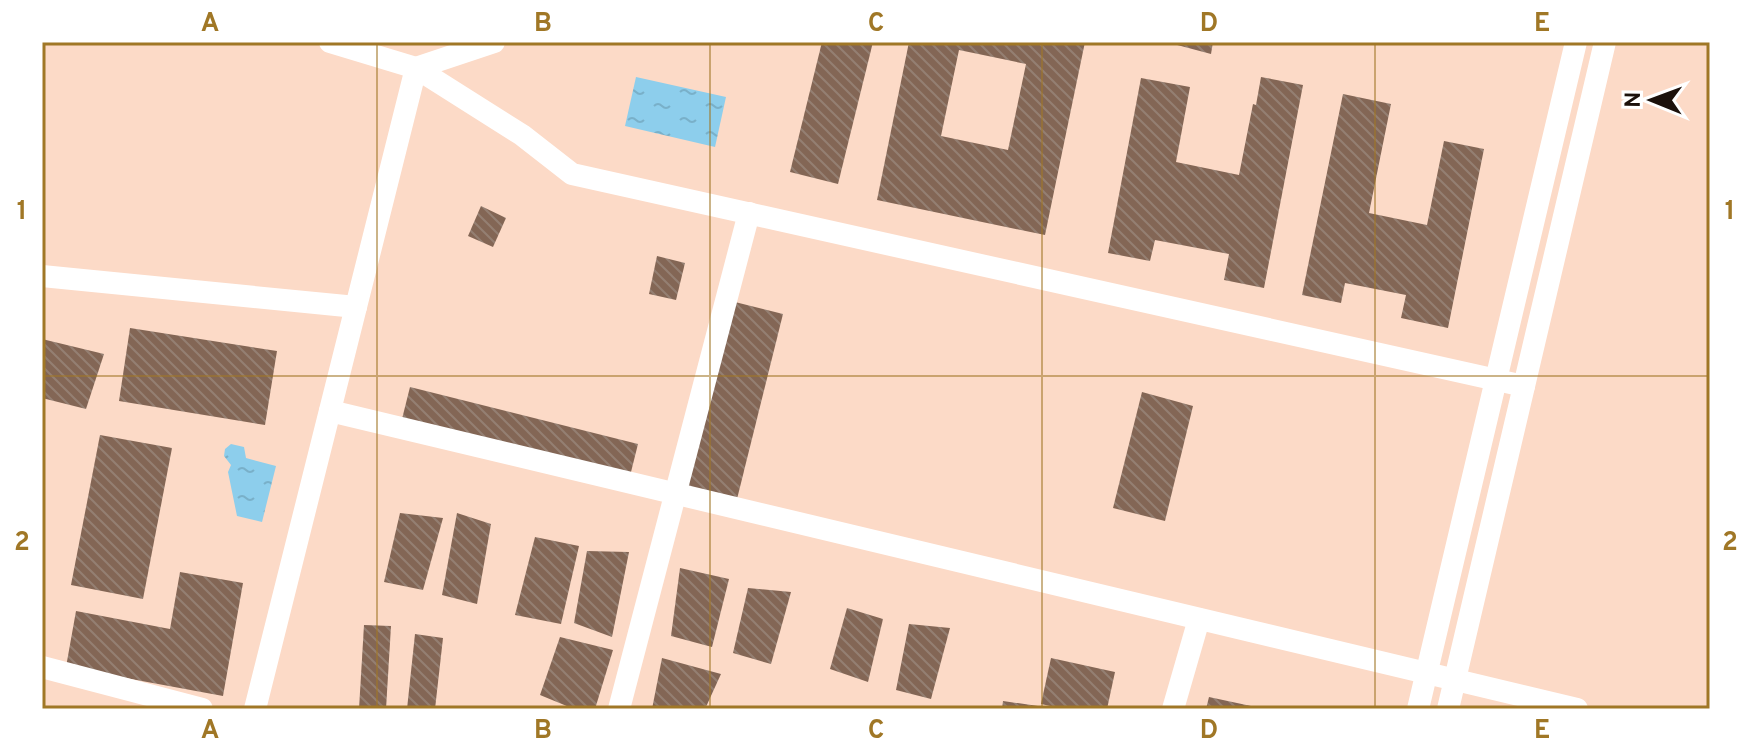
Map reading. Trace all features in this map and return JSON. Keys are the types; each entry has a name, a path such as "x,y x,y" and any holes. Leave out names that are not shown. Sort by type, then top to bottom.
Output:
{"street":[{"path":"330,42 416,68 522,135 572,174 1524,386"},
{"path":"416,68 494,42"},
{"path":"1418,709 1576,42"},
{"path":"1448,709 1605,42"},
{"path":"255,709 416,68"},
{"path":"619,709 749,213"},
{"path":"42,276 356,307"},
{"path":"330,411 1577,709"},
{"path":"1173,709 1199,619"},
{"path":"42,667 202,709"}],"water":[{"path":"636,77 726,97 715,147 625,126"},
{"path":"231,444 244,447 246,458 276,466 262,522 237,516 228,472 231,465 224,456 225,449"}],"building":[{"path":"822,42 873,42 838,184 790,172"},
{"path":"909,42 1085,42 1045,235 877,200","holes":["959,50 1026,64 1008,150 941,136"]},
{"path":"1166,42 1213,42 1211,54"},
{"path":"1261,77 1303,85 1264,288 1224,280 1229,254 1155,240 1150,261 1108,253 1141,78 1190,87 1176,162 1239,175"},
{"path":"1343,94 1391,104 1369,213 1427,225 1444,141 1484,149 1448,328 1401,318 1406,295 1345,283 1341,303 1302,295"},
{"path":"481,206 506,218 493,247 468,236"},
{"path":"657,256 685,263 676,300 649,294"},
{"path":"731,301 783,314 737,499 685,486"},
{"path":"130,328 277,351 265,425 119,401"},
{"path":"42,339 104,354 86,409 42,398"},
{"path":"410,387 638,444 630,476 402,419"},
{"path":"1142,392 1193,406 1165,521 1113,508"},
{"path":"100,435 172,448 143,599 71,585"},
{"path":"400,513 443,518 423,590 384,582"},
{"path":"457,513 491,524 477,604 442,595"},
{"path":"535,537 579,546 561,624 515,615"},
{"path":"587,551 629,552 612,637 574,623"},
{"path":"680,568 729,579 712,647 671,636"},
{"path":"180,572 243,583 223,696 66,667 76,611 170,629"},
{"path":"748,588 791,592 771,664 733,653"},
{"path":"847,608 883,619 868,682 830,669"},
{"path":"909,624 950,628 931,699 896,690"},
{"path":"364,625 391,626 386,709 359,709"},
{"path":"415,634 443,638 435,709 407,709"},
{"path":"560,637 613,650 595,709 574,709 540,695"},
{"path":"662,658 721,674 705,709 652,709"},
{"path":"1051,658 1115,672 1107,709 1064,709 1041,704"},
{"path":"1209,697 1251,706 1250,709 1206,709"},
{"path":"1003,701 1038,706 1038,709 1002,709"}]}
